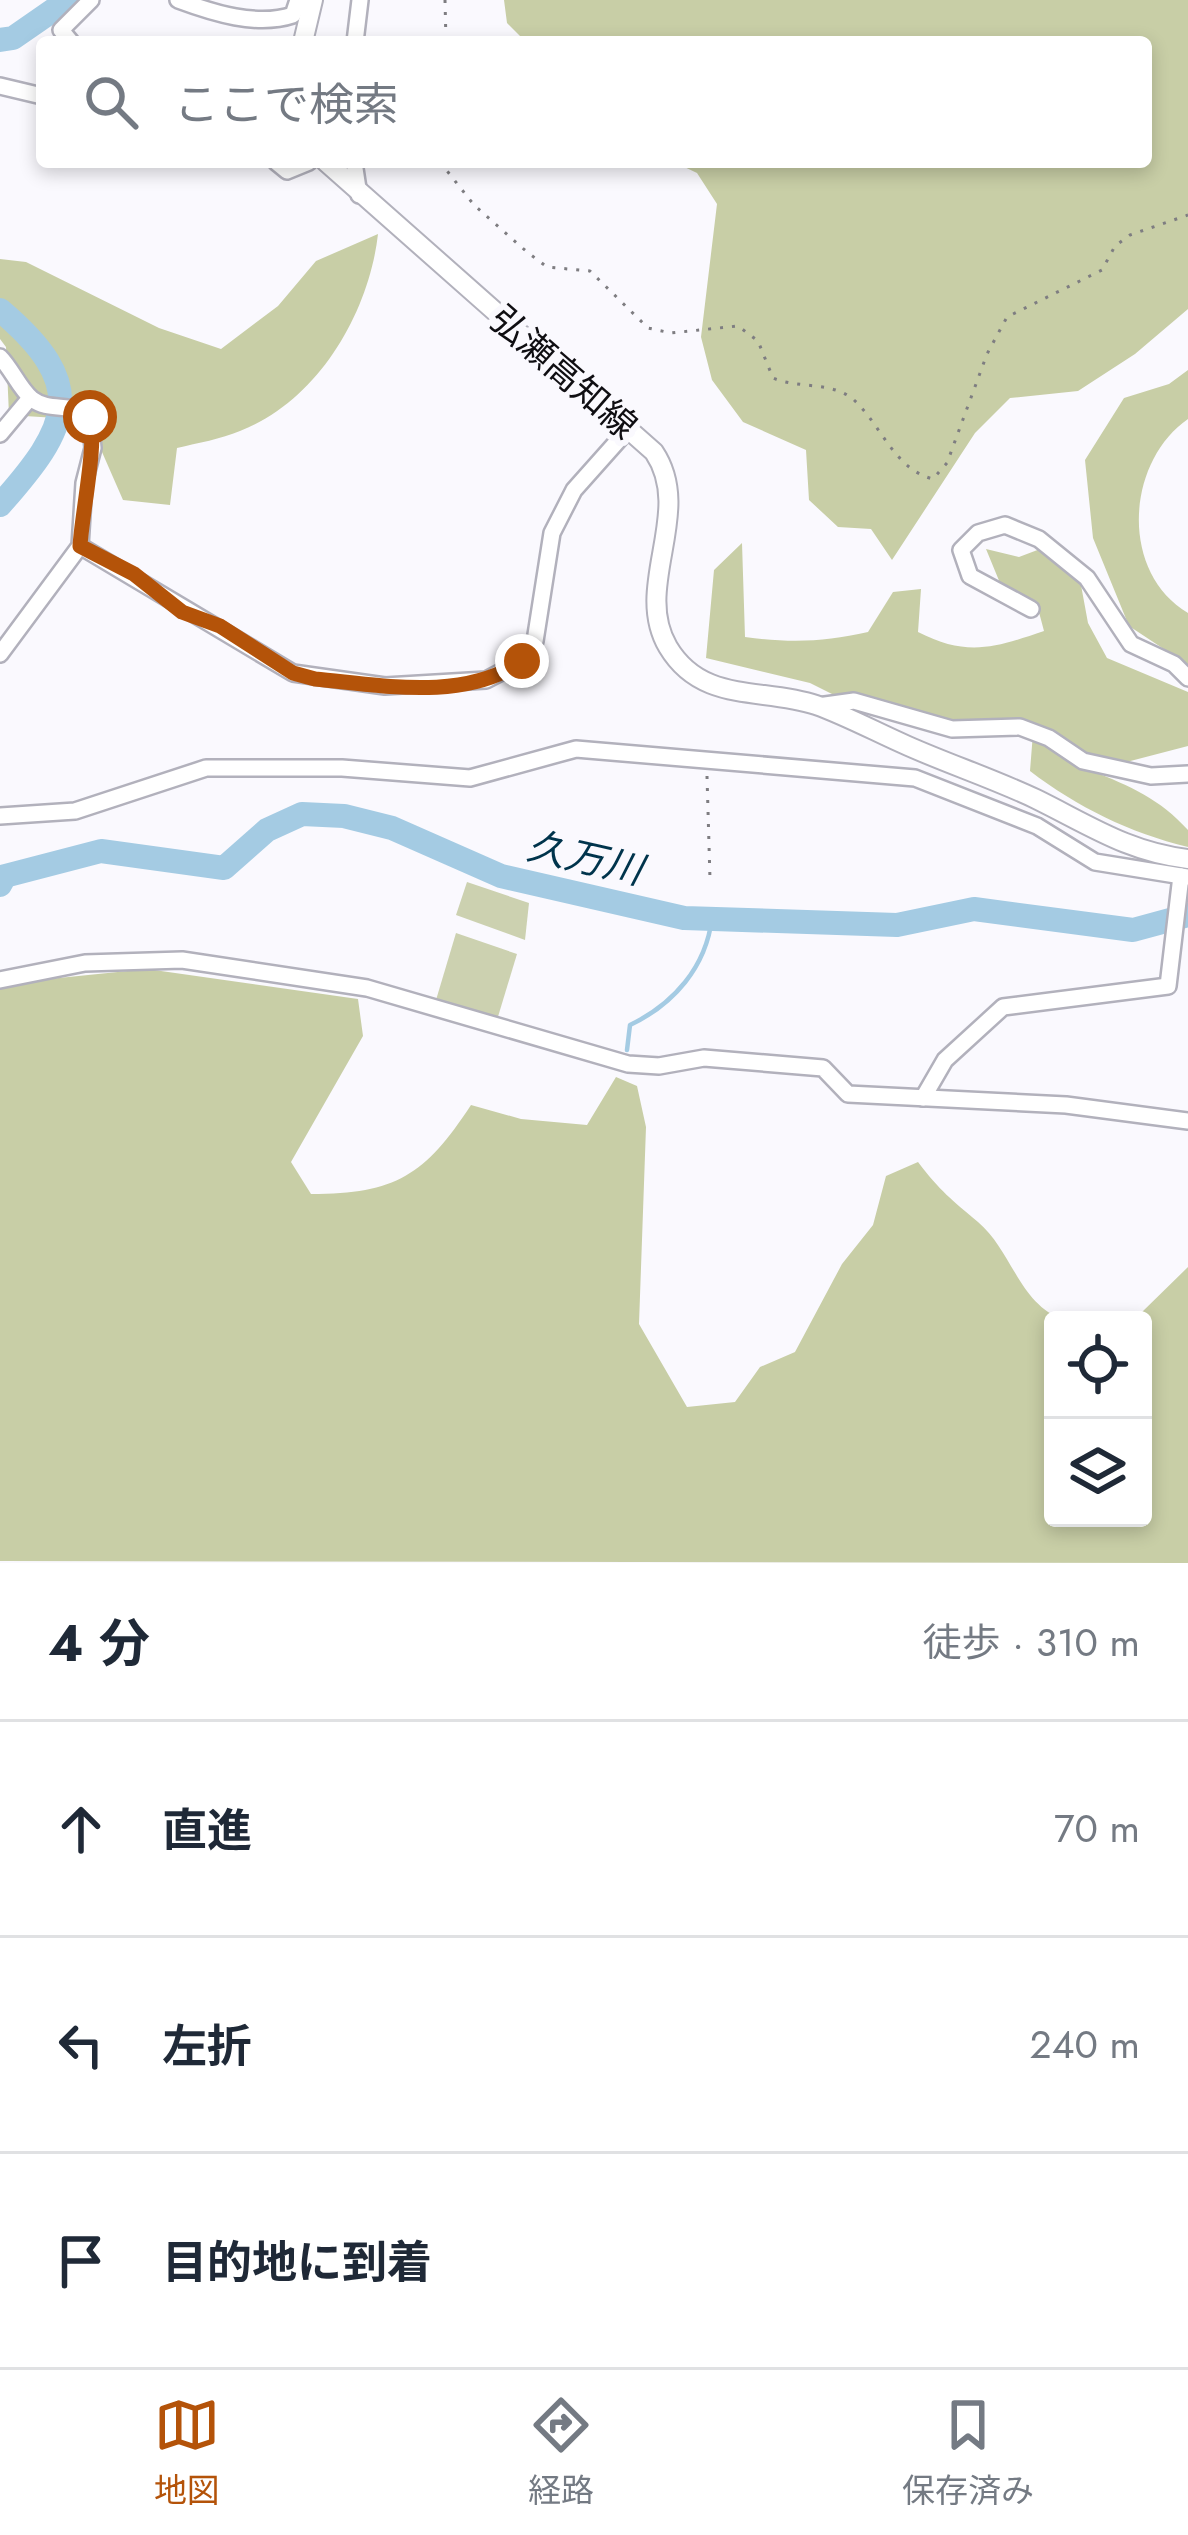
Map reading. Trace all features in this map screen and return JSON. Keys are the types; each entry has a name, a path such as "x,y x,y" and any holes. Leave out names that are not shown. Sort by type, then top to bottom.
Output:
{"main road":[{"path":"304,36 313,0"},
{"name":"弘瀬高知線","path":"332,168 632,427 665,469 670,487 658,613 670,650 698,680 718,690 818,706 992,778 1115,843 1186,871"}],"street":[{"path":"66,36 63,24 91,0"},
{"path":"178,0 220,15 280,20 293,15 298,0"},
{"path":"356,36 360,0"},
{"path":"0,86 36,95"},
{"path":"356,168 359,194"},
{"path":"0,357 36,401 81,408 90,417 93,448 84,483 80,546 0,654"},
{"path":"0,434 36,401"},
{"path":"80,546 134,574 182,612 220,626 293,673 385,686 486,680 522,661 535,641 553,533 574,490 632,427"},
{"path":"1031,609 970,577 961,550 978,533 1005,525 1039,539 1087,578 1131,644 1174,664 1188,678"},
{"path":"818,706 854,701 952,729 1020,727 1049,738 1082,761 1151,776 1188,774"},
{"path":"0,816 75,811 206,768 342,768 470,778 576,749 915,778 1036,826 1095,862 1186,871 1178,898 1168,986 1003,1007 944,1060 922,1098"},
{"path":"0,980 85,963 182,960 367,988 532,1040 628,1064 658,1066 704,1058 823,1068 848,1094 1066,1105 1188,1121"}],"path":[{"path":"445,0 446,36"},
{"path":"445,168 474,205 547,267 590,271 647,328 671,333 738,326 758,341 773,378 793,386 837,389 854,400 913,474 933,479 954,448 987,354 1007,317 1102,270 1115,246 1130,235 1188,215"},
{"path":"706,757 710,879"}],"green space":[{"path":"504,0 1188,0 1188,309 1135,354 1078,391 1010,398 975,433 892,560 871,529 838,527 809,500 806,450 743,422 712,380 701,337 717,204 697,173 687,168 1152,168 1152,36 520,36 507,23"},
{"path":"378,234 364,294 335,351 316,376 268,417 233,434 177,448 170,505 123,500 88,420 9,415 6,347 0,339 0,259 26,262 159,328 221,349 278,306 316,261"},
{"path":"1188,370 1188,419 1167,438 1152,462 1139,517 1141,545 1150,571 1166,595 1188,613 1188,665 1129,626 1093,538 1085,460 1124,398 1169,384"},
{"path":"742,543 745,637 777,640 822,640 868,632 893,592 921,589 918,632 966,647 1010,642 1044,631 1036,601 1000,583 986,549 1019,557 1048,546 1076,558 1088,623 1107,658 1188,692 1188,746 1092,771 1167,810 1188,830 1188,847 1105,817 1030,771 1033,733 949,724 852,704 810,683 706,658 714,570"},
{"path":"467,882 529,903 525,940 456,915"},
{"path":"456,933 517,954 497,1020 436,1000"},
{"path":"147,969 358,999 363,1036 291,1162 311,1194 365,1190 406,1176 439,1148 471,1105 521,1119 587,1125 616,1077 637,1086 646,1127 639,1324 687,1407 735,1402 760,1367 795,1352 842,1264 873,1225 886,1176 918,1162 990,1234 1026,1289 1048,1311 1044,1311 1044,1527 1152,1527 1152,1311 1143,1311 1188,1267 1188,1563 0,1561 0,984"}],"waterway":[{"name":"久万川","path":"0,40 13,38 68,0"},
{"name":"久万川","path":"0,310 48,361 58,384 60,406 42,452 0,505"},
{"name":"久万川","path":"0,885 5,876 101,851 224,868 267,830 302,814 344,816 392,828 501,876 684,918 897,925 974,909 1133,930 1188,915"},
{"path":"627,1050 630,1025 674,995 695,968 712,918"}],"route":[{"path":"90,417 93,448 84,483 80,546 134,574 182,612 220,626 293,673 315,679 455,686 486,680 522,661"}]}
